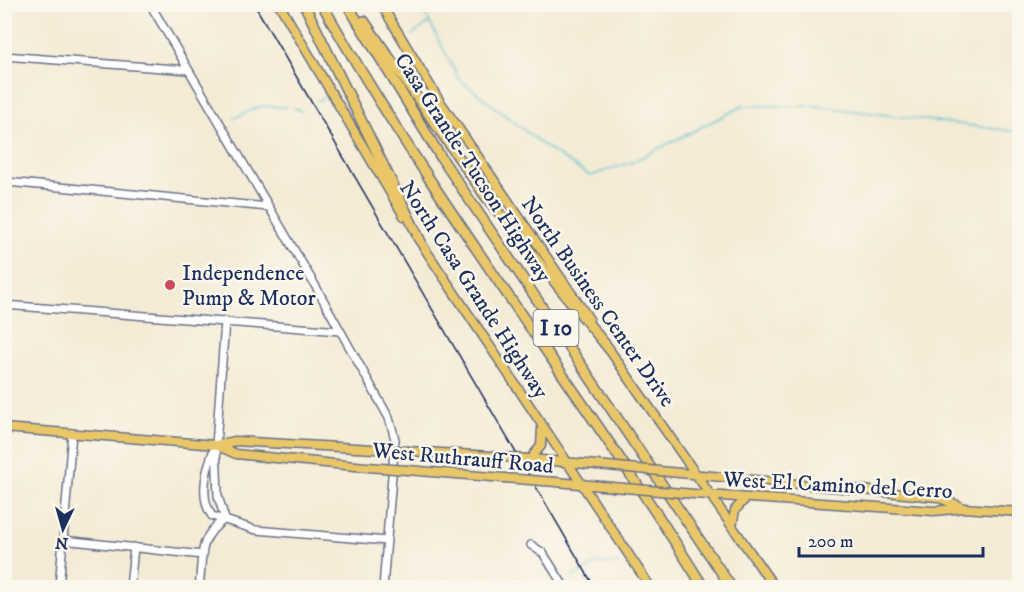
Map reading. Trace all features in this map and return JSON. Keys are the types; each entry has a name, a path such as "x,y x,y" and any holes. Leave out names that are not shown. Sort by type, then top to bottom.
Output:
{"highway":[{"path":"304,4 421,242"},
{"name":"Casa Grande-Tucson Highway","path":"322,4 418,163 655,509 704,588"},
{"path":"350,4 486,197 609,349"},
{"name":"Casa Grande-Tucson Highway","path":"350,4 448,168 732,588"}],"main road":[{"name":"North Casa Grande Highway","path":"279,4 421,242 651,588"},
{"name":"North Business Center Drive","path":"381,4 437,97 698,475 710,496"},
{"path":"535,458 541,446 542,426"},
{"name":"West Ruthrauff Road","path":"4,428 216,445 235,441 535,458 698,475"},
{"name":"West Ruthrauff Road","path":"216,445 236,454 710,496"},
{"name":"West El Camino del Cerro","path":"698,475 937,497 963,508"},
{"path":"710,496 775,588"},
{"name":"West El Camino del Cerro","path":"710,496 934,511 963,508 1020,512"},
{"path":"732,528 735,510 745,499"}],"street":[{"path":"150,4 384,407 393,432 383,588"},
{"path":"4,56 188,70"},
{"path":"7,182 269,207"},
{"path":"4,305 340,331"},
{"path":"225,321 216,445 218,496 225,519"},
{"path":"59,588 72,433"},
{"path":"216,445 208,465 206,502 212,516 225,519 237,526 256,530 387,541"},
{"path":"199,588 209,531 225,519"},
{"path":"63,540 203,555"},
{"path":"531,545 543,553 565,588"},
{"path":"130,588 134,547"}],"waterway":[{"path":"420,4 459,79 548,149 590,176 632,162 743,106 816,106 1020,132"},
{"path":"412,35 430,22"},
{"path":"318,101 326,95"},
{"path":"234,118 261,106 287,107"},
{"path":"294,108 301,111"},
{"path":"572,577 598,563 618,564"}],"railway":[{"path":"254,4 595,588"}],"place":[{"name":"Independence Pump & Motor","path":"170,285"}]}
